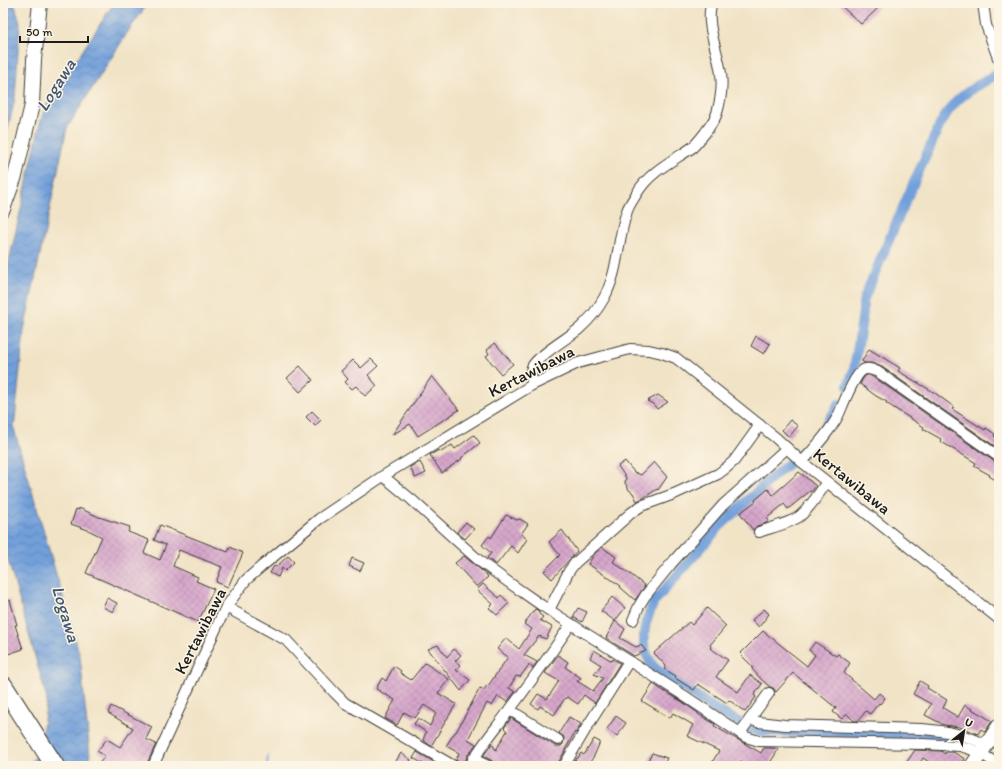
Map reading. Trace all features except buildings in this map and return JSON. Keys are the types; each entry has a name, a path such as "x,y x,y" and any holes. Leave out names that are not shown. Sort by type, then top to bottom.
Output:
{"highway":[{"path":"3,686 55,766"}],"main road":[{"path":"3,209 15,176 32,105 34,60 40,3"},
{"path":"972,766 999,726"}],"street":[{"path":"532,385 532,366 542,356 579,328 604,298 616,268 627,210 638,192 649,178 694,146 716,115 722,96 721,74 710,25 710,8 712,3"},
{"path":"983,3 986,25 997,54"},
{"name":"Kertawibawa","path":"153,766 226,607 246,580 262,566 319,519 383,476 532,385 578,363 630,349 655,351 676,358 776,438 801,461 999,619"},
{"path":"801,461 838,417 855,380 862,370 867,369 878,372 999,457"},
{"path":"548,610 574,563 631,513 641,506 674,494 718,474 734,460 762,427"},
{"path":"633,620 645,596 723,505 788,450"},
{"path":"383,476 482,563 548,610 629,661 744,727 758,722 922,735 960,746 984,749"},
{"path":"759,532 799,517 827,482"},
{"path":"226,607 286,640 346,703 452,765"},
{"path":"488,766 472,763 488,738 510,710 571,624"},
{"path":"564,766 629,661"},
{"path":"769,693 744,727 746,737 759,741 922,735 944,730 965,736 984,749 999,765"},
{"path":"510,710 558,740"}],"water":[{"path":"3,3 14,3 20,22 15,98 3,149"},
{"name":"Logawa","path":"114,3 148,3 129,30 67,128 24,330 14,429 80,656 91,766 26,766 39,754 47,699 3,542 3,288 45,108"}],"waterway":[{"path":"848,386 854,370 865,296 938,130 949,110 959,99 975,87 999,73"},
{"path":"839,404 821,433 811,445 777,473 720,526 654,602 646,622 644,634 644,645 647,655 653,666 659,671 716,710 758,731 952,737"},
{"path":"267,766 268,756"}]}
